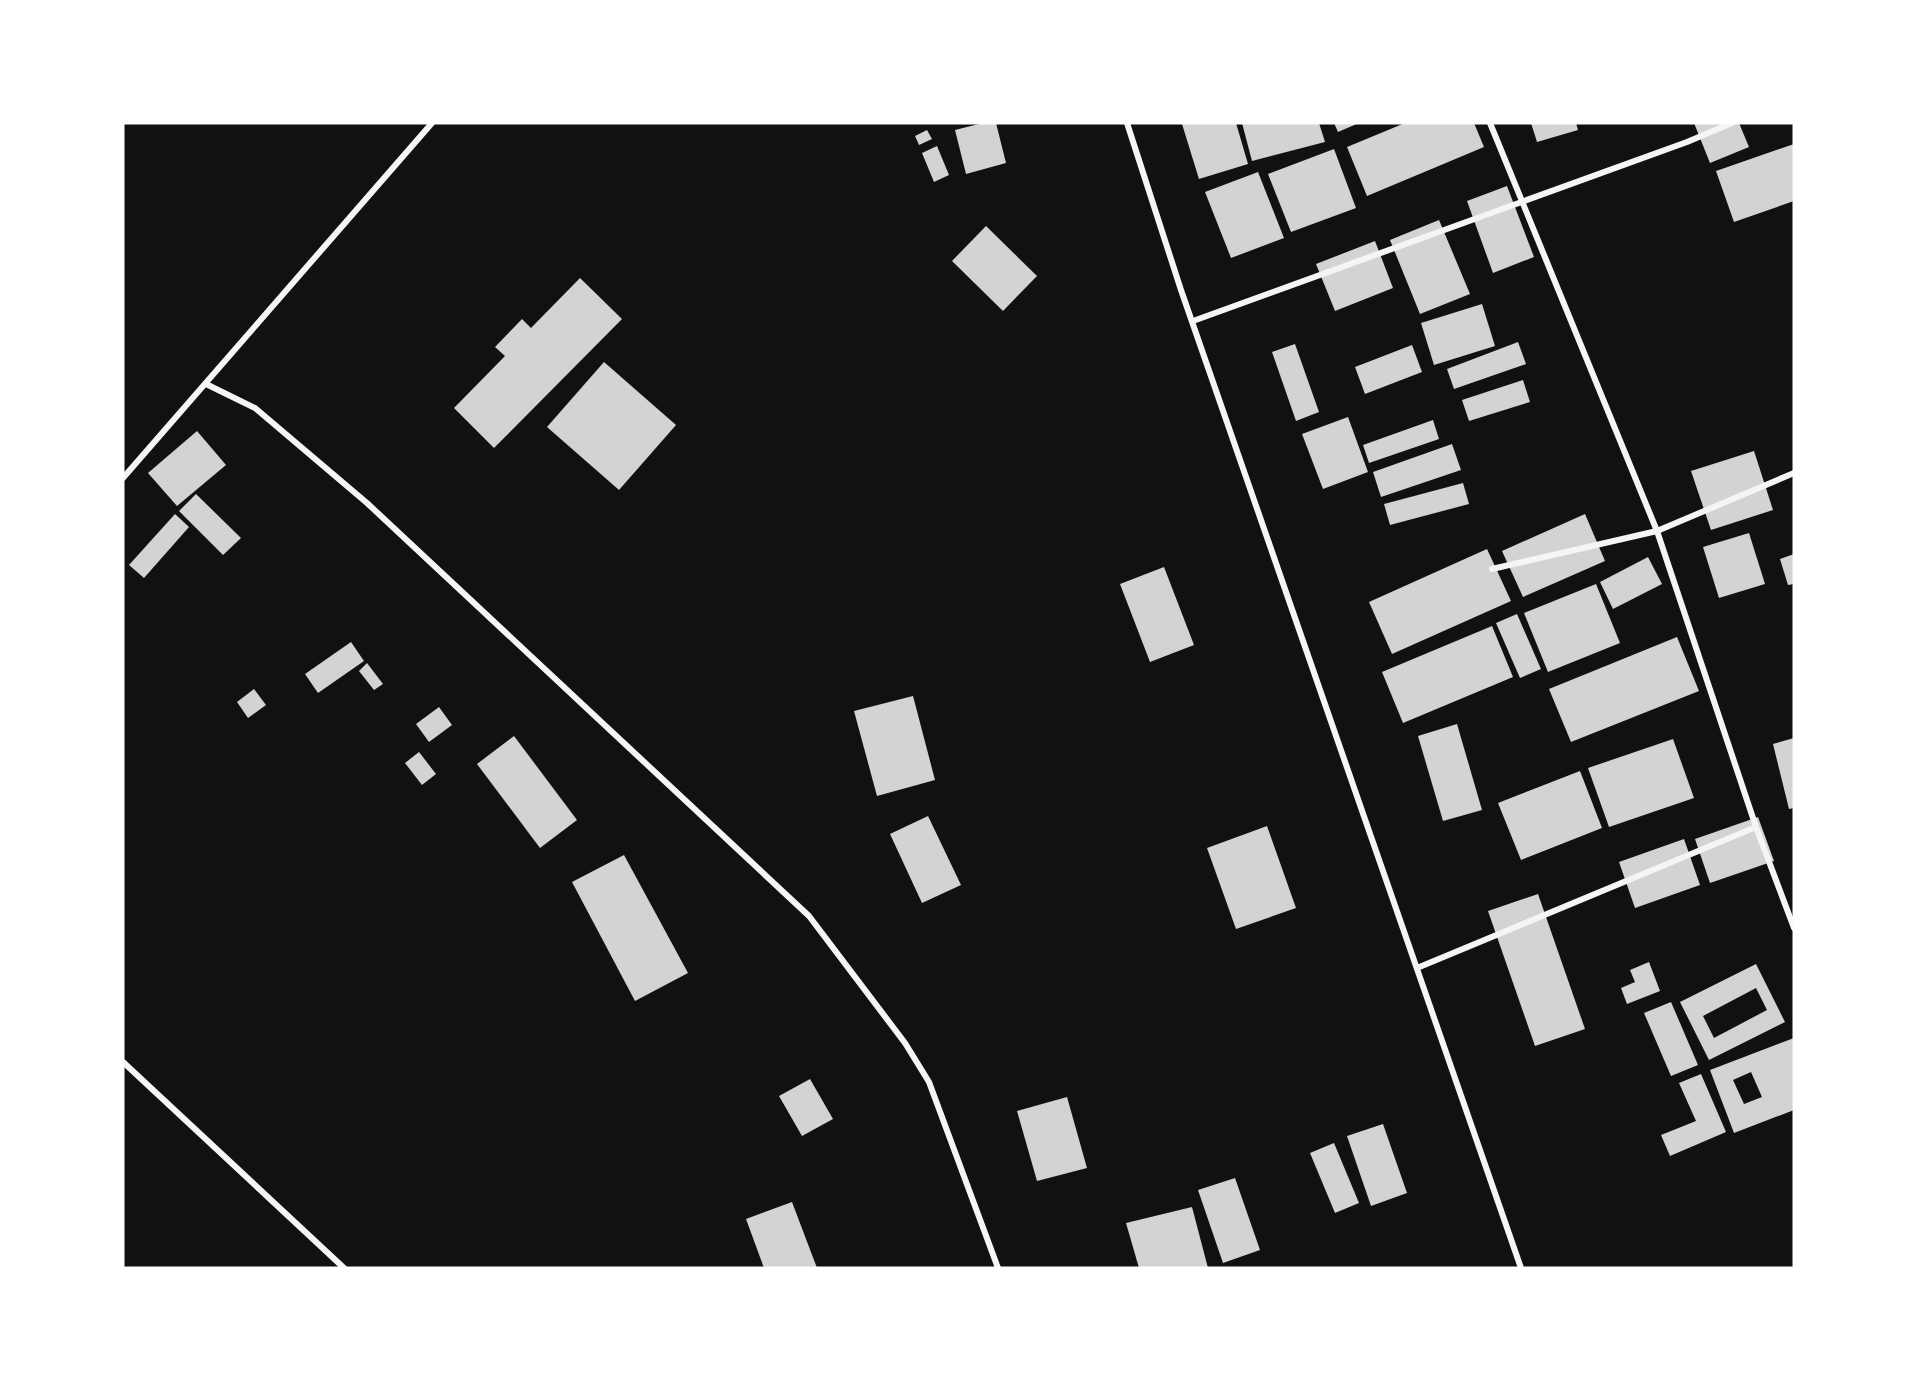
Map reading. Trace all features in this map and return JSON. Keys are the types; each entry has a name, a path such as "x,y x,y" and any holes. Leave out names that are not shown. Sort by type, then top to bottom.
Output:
{"street":[{"path":"123,478 432,123"},
{"path":"1127,123 1193,321 1521,1268"},
{"path":"1490,123 1524,201 1656,531 1756,827 1794,928"},
{"path":"1193,321 1732,123"},
{"path":"206,384 255,408 367,503 809,916 905,1043 929,1082 998,1268"},
{"path":"1492,569 1656,531 1794,473"},
{"path":"1417,968 1756,827"},
{"path":"123,1062 344,1268"}],"building":[{"path":"983,123 996,123 1006,163 966,174 955,130"},
{"path":"1236,123 1248,164 1199,179 1182,124"},
{"path":"1242,123 1319,123 1325,142 1252,161"},
{"path":"1334,123 1359,123 1338,132"},
{"path":"1405,123 1474,123 1484,147 1367,196 1347,147"},
{"path":"1531,123 1576,123 1578,130 1537,142"},
{"path":"1694,123 1739,123 1749,147 1710,163"},
{"path":"927,130 932,139 919,145 915,136"},
{"path":"1794,144 1794,201 1734,222 1716,171"},
{"path":"937,146 949,175 934,182 922,153"},
{"path":"1334,149 1356,208 1291,232 1268,174"},
{"path":"1258,172 1284,238 1231,258 1205,192"},
{"path":"1507,186 1534,257 1493,273 1467,201"},
{"path":"1439,220 1470,294 1420,314 1390,240"},
{"path":"986,226 1037,276 1003,311 952,261"},
{"path":"1375,241 1393,288 1335,311 1316,264"},
{"path":"580,278 622,319 494,448 454,408 505,356 495,347 522,319 531,328"},
{"path":"1482,304 1495,346 1434,365 1421,323"},
{"path":"1518,342 1526,364 1454,389 1447,369"},
{"path":"1295,344 1319,412 1296,421 1272,352"},
{"path":"1412,345 1422,372 1365,394 1355,367"},
{"path":"604,362 676,425 619,490 547,427"},
{"path":"1523,380 1530,402 1469,421 1462,400"},
{"path":"1348,417 1368,472 1323,489 1302,434"},
{"path":"1433,420 1439,439 1369,463 1363,445"},
{"path":"197,431 226,465 177,506 148,473"},
{"path":"1452,444 1461,470 1381,497 1373,472"},
{"path":"1754,451 1773,510 1711,530 1691,471"},
{"path":"1463,483 1469,504 1390,525 1384,504"},
{"path":"196,494 241,538 223,555 179,511"},
{"path":"175,514 189,527 144,578 129,565"},
{"path":"1585,514 1605,561 1523,597 1502,551"},
{"path":"1749,533 1765,584 1719,598 1703,547"},
{"path":"1487,549 1511,601 1392,654 1369,602"},
{"path":"1794,554 1794,584 1788,585 1780,559"},
{"path":"1648,557 1662,584 1613,609 1600,582"},
{"path":"1164,567 1194,645 1150,662 1120,584"},
{"path":"1596,584 1620,643 1548,672 1524,613"},
{"path":"1517,614 1541,669 1520,678 1496,623"},
{"path":"1492,626 1513,677 1403,723 1382,672"},
{"path":"1677,637 1699,691 1571,742 1549,689"},
{"path":"351,642 364,661 318,693 305,674"},
{"path":"367,663 383,684 374,690 359,671"},
{"path":"254,689 266,705 248,718 237,702"},
{"path":"913,696 935,780 877,796 854,711"},
{"path":"439,707 452,725 429,742 416,724"},
{"path":"1457,724 1482,810 1443,821 1418,736"},
{"path":"514,736 577,820 540,848 477,764"},
{"path":"1794,738 1794,808 1789,809 1773,744"},
{"path":"1673,739 1694,798 1609,827 1588,768"},
{"path":"419,752 436,774 422,785 405,763"},
{"path":"1580,771 1602,828 1521,860 1498,803"},
{"path":"928,816 961,885 922,903 890,834"},
{"path":"1758,817 1774,861 1710,883 1695,839"},
{"path":"1267,826 1296,908 1236,929 1207,848"},
{"path":"1684,839 1700,885 1635,908 1619,862"},
{"path":"624,855 688,973 635,1001 572,882"},
{"path":"1538,894 1585,1029 1535,1046 1488,911"},
{"path":"1649,962 1660,991 1627,1004 1621,988 1635,982 1630,970"},
{"path":"1756,964 1785,1022 1709,1060 1680,1002","holes":["1756,988 1767,1010 1714,1038 1703,1016"]},
{"path":"1671,1002 1698,1065 1671,1076 1644,1013"},
{"path":"1794,1038 1794,1110 1734,1133 1710,1070","holes":["1751,1072 1762,1097 1744,1104 1733,1080"]},
{"path":"1701,1074 1726,1132 1670,1156 1661,1135 1696,1121 1679,1083"},
{"path":"810,1079 833,1119 802,1136 779,1096"},
{"path":"1067,1097 1087,1168 1037,1181 1017,1111"},
{"path":"1383,1124 1407,1193 1371,1206 1347,1136"},
{"path":"1334,1143 1359,1203 1335,1213 1310,1153"},
{"path":"1235,1178 1260,1250 1223,1263 1198,1190"},
{"path":"792,1202 817,1268 764,1268 746,1219"},
{"path":"1192,1207 1208,1268 1139,1268 1126,1223"}]}
